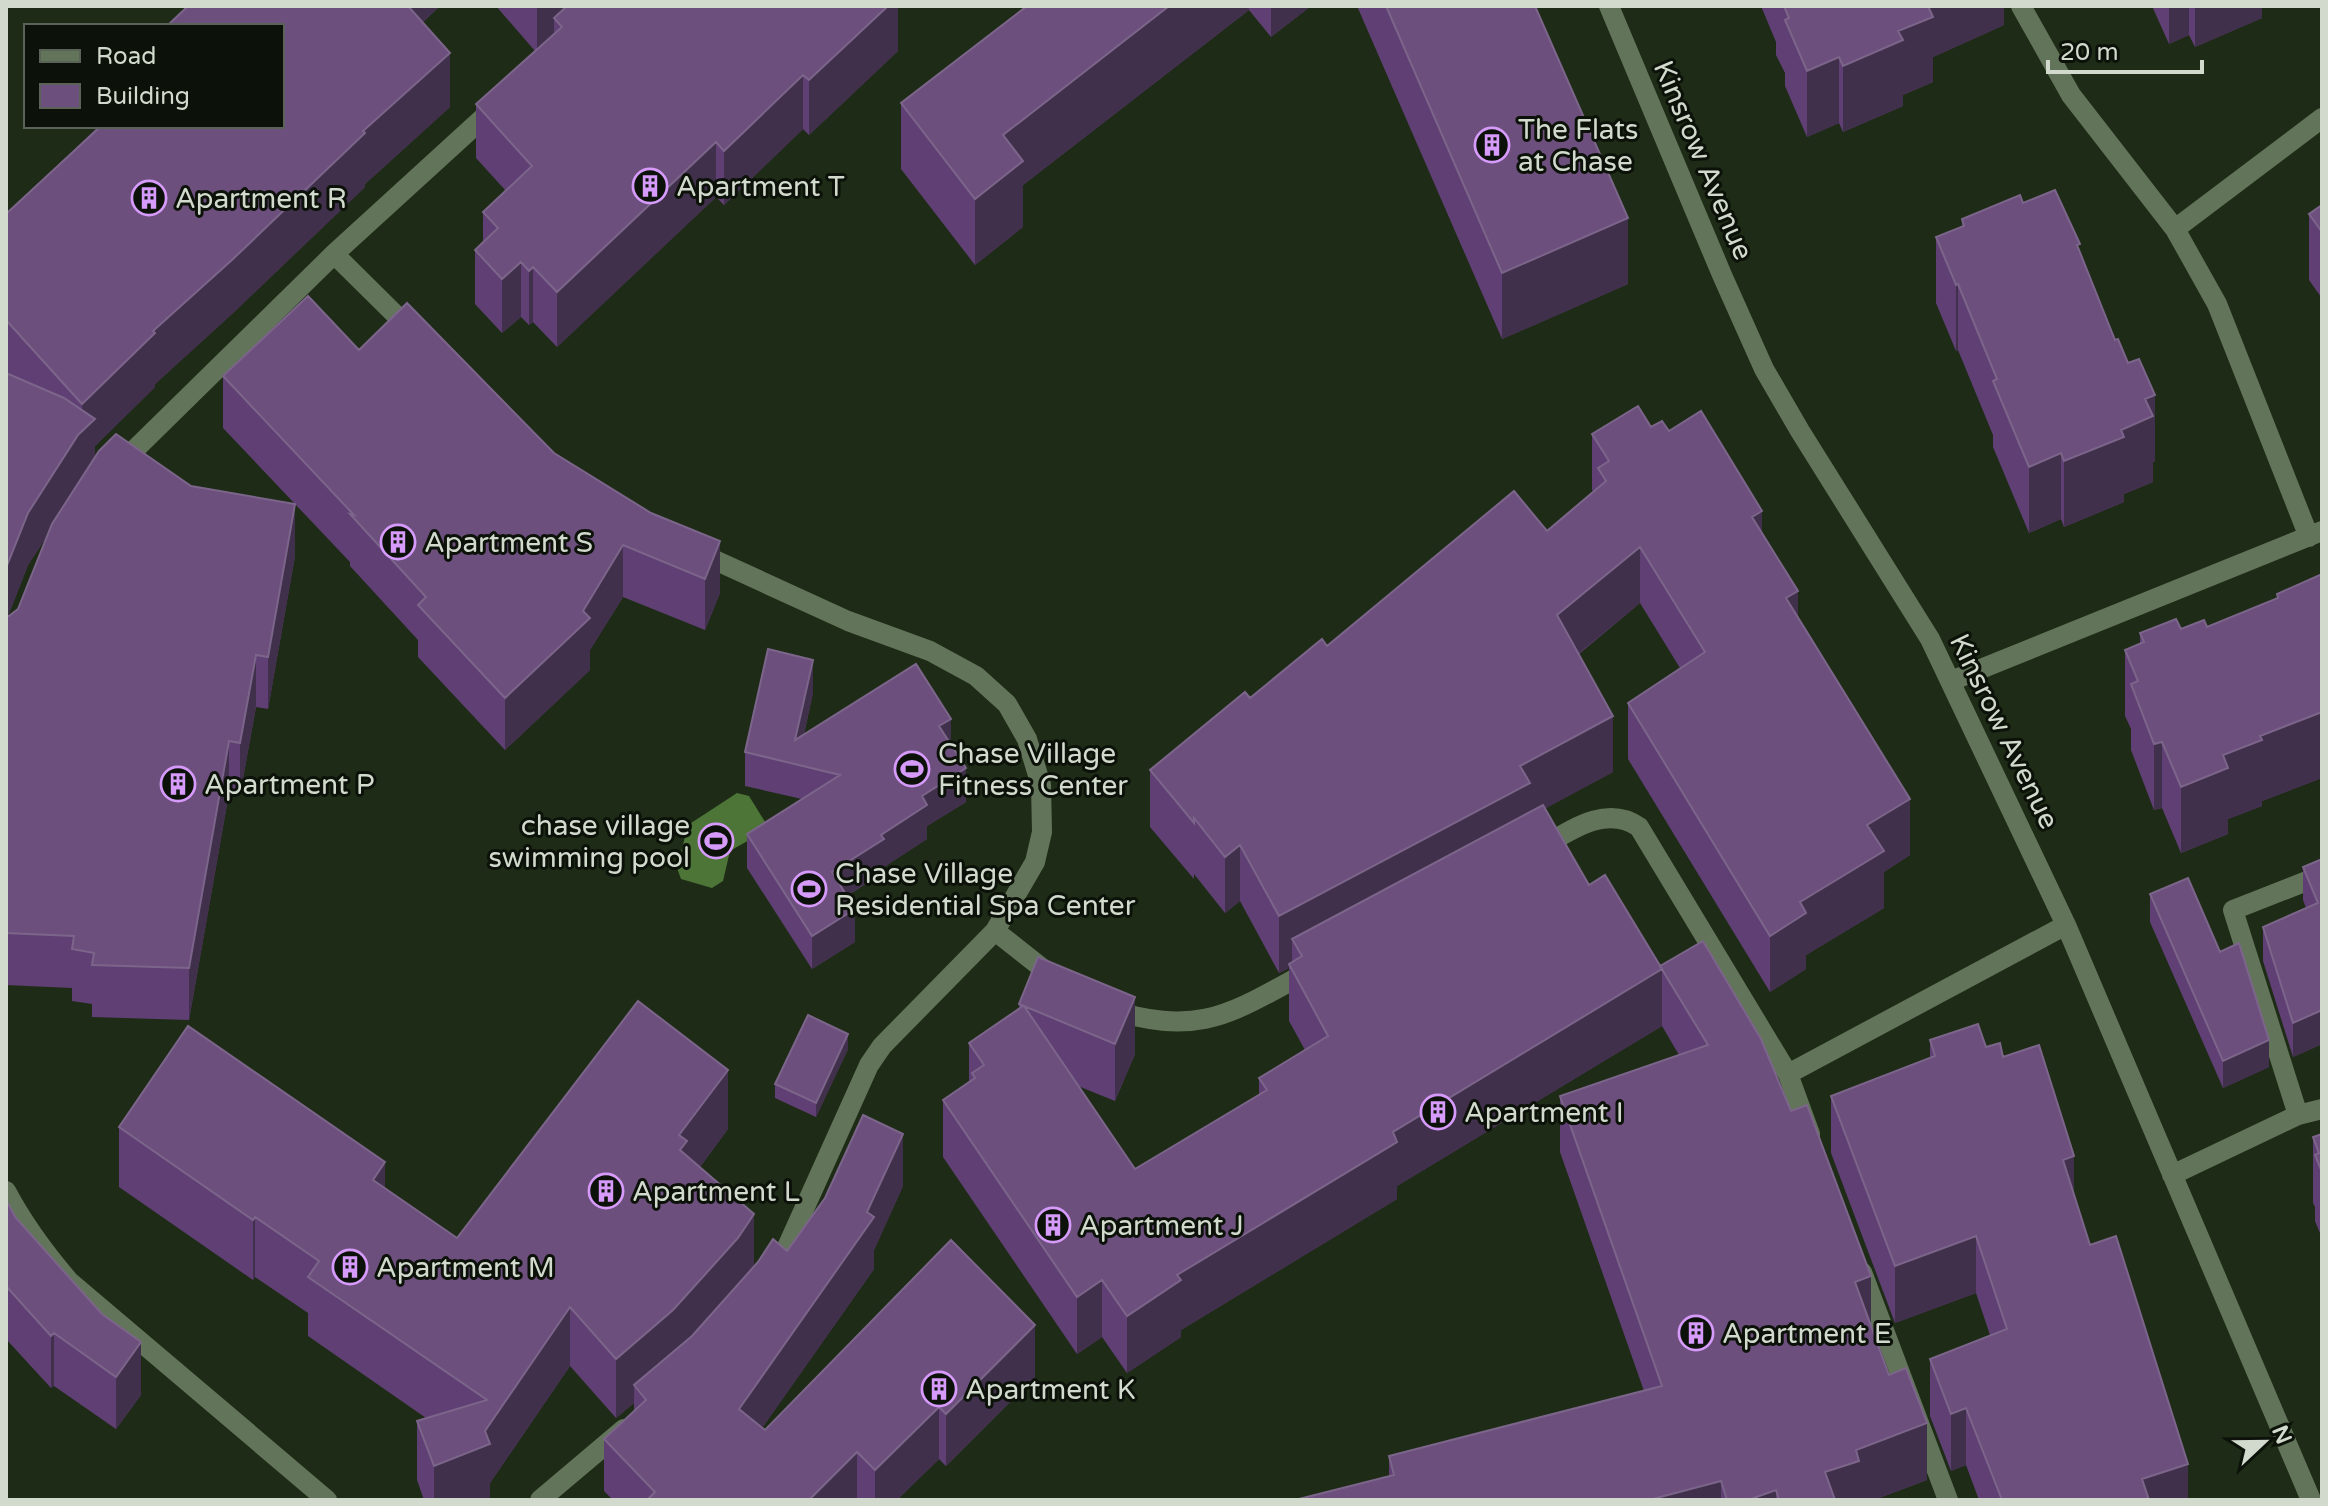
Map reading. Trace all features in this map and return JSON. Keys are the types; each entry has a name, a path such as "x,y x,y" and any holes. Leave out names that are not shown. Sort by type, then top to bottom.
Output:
{"street":[{"name":"Kinsrow Avenue","path":"1609,6 1764,369 1930,639 2066,925 2311,1500"},
{"path":"1951,681 2315,534 2217,304 2175,229 2071,95 2021,6"},
{"path":"99,485 334,254 510,93"},
{"path":"2175,229 2322,118"},
{"path":"334,254 424,343"},
{"path":"683,546 848,621 930,651 976,676 1007,704 1027,739 1041,785 1042,832 1035,862 995,931 882,1046 869,1065 787,1247 763,1285"},
{"path":"1521,858 1604,817 1629,820 1639,827 1788,1074 1815,1147"},
{"path":"2298,1115 2233,910 2322,875"},
{"path":"1788,1074 2066,925"},
{"path":"995,931 1078,994 1139,1018 1187,1022 1233,1012 1329,961"},
{"path":"2172,1175 2298,1115 2322,1109"},
{"path":"6,1191 23,1224 69,1281 327,1500"},
{"path":"1854,1250 1948,1500"},
{"path":"540,1500 635,1419"}],"shaded area":[{"name":"chase village swimming pool","path":"737,793 749,796 767,825 765,831 730,851 723,881 712,888 681,879 677,868 688,825"}],"building":[{"path":"188,6 408,6 450,53 363,131 365,133 233,259 153,331 155,333 82,404 6,320 6,214 99,128 284,128 284,24 169,24"},
{"path":"567,6 888,6 809,80 803,75 724,151 716,142 557,292 533,267 529,271 521,262 502,279 475,250 498,228 483,212 532,166 476,104 562,27 554,18"},
{"path":"1027,6 1169,6 1003,135 1023,161 975,199 901,103"},
{"name":"The Flats at Chase","path":"1386,6 1535,6 1628,218 1502,273"},
{"path":"1784,6 1928,6 1933,17 1898,31 1903,40 1843,66 1839,57 1807,71 1785,20 1789,18"},
{"path":"2055,190 2080,244 2077,245 2115,340 2118,339 2128,363 2139,359 2155,395 2145,399 2153,416 2121,430 2124,437 2064,461 2061,453 2029,467 1993,381 1997,379 1936,237 1964,226 1962,219 2020,195 2023,203"},
{"path":"2322,205 2322,232 2309,214"},
{"path":"308,296 359,350 407,303 554,453 651,513 720,541 705,579 623,545 583,611 590,618 505,698 418,605 426,597 350,514 354,515 223,376"},
{"path":"6,373 64,398 95,419 78,435 28,513 6,568"},
{"path":"1638,406 1651,427 1662,421 1669,431 1701,411 1762,511 1752,517 1798,591 1786,598 1910,799 1867,825 1884,851 1800,902 1806,913 1770,936 1628,703 1705,652 1640,547 1557,615 1613,716 1520,766 1530,783 1279,916 1240,845 1225,857 1150,770 1245,692 1250,698 1322,639 1327,646 1514,491 1547,531 1606,481 1598,468 1609,461 1592,434"},
{"path":"116,434 191,486 295,504 268,657 256,655 240,743 229,741 189,968 92,965 94,953 72,949 74,936 6,933 6,616 18,609 52,524 99,451"},
{"path":"2322,574 2322,712 2260,736 2262,740 2223,755 2228,768 2181,787 2162,742 2154,744 2131,684 2138,681 2125,650 2144,642 2140,633 2176,619 2181,629 2204,620 2207,627 2278,598 2277,594"},
{"path":"768,649 813,660 795,740 916,664 951,719 939,726 966,768 922,796 927,805 881,835 884,839 832,872 855,909 812,936 747,834 840,775 745,752"},
{"path":"1543,805 1589,885 1605,875 1662,969 1393,1132 1397,1142 1177,1275 1181,1280 1127,1316 1102,1280 1077,1297 943,1100 975,1078 972,1073 984,1065 969,1043 1023,1006 1019,1004 1038,957 1135,997 1115,1044 1024,1006 1135,1169 1267,1090 1259,1078 1328,1036 1289,964 1302,956 1292,939"},
{"path":"2322,859 2322,1010 2293,1023 2263,927 2318,903 2303,867"},
{"path":"2188,878 2220,952 2239,943 2269,1040 2223,1061 2150,894"},
{"path":"1703,941 1761,1039 1791,1111 1807,1105 1871,1276 1855,1282 1889,1375 1906,1368 1927,1423 1856,1450 1859,1461 1825,1472 1835,1500 1779,1500 1776,1490 1748,1500 1727,1500 1721,1481 1649,1500 1295,1500 1394,1475 1389,1456 1662,1386 1560,1096 1708,1045 1660,966"},
{"path":"638,1001 728,1070 679,1135 687,1141 680,1150 754,1214 738,1238 673,1310 616,1359 570,1307 485,1431 490,1444 434,1466 417,1421 487,1400 308,1277 319,1261 255,1217 253,1220 119,1127 188,1026 385,1162 373,1180 457,1238"},
{"path":"808,1015 848,1034 816,1103 775,1084"},
{"path":"1978,1024 1986,1047 2000,1043 2003,1057 2039,1045 2074,1156 2063,1160 2090,1245 2116,1236 2188,1464 2142,1479 2149,1500 2002,1500 1966,1408 1951,1414 1930,1359 2007,1329 1976,1236 1895,1266 1831,1096 1935,1056 1930,1040"},
{"path":"863,1115 903,1134 867,1212 874,1217 739,1409 765,1430 951,1240 1035,1325 946,1414 939,1407 875,1470 857,1452 809,1500 647,1500 655,1492 604,1439 646,1400 634,1385 692,1336 758,1262 773,1239 787,1251 825,1198"},
{"path":"2322,1134 2322,1172 2315,1155 2319,1153 2313,1137"},
{"path":"6,1200 16,1218 102,1314 141,1342 116,1377 54,1333 51,1336 6,1286"}],"place":[{"name":"The Flats at Chase","path":"1492,145"},
{"name":"Apartment T","path":"650,186"},
{"name":"Apartment R","path":"149,198"},
{"name":"Apartment S","path":"398,542"},
{"name":"Chase Village Fitness Center","path":"912,769"},
{"name":"Apartment P","path":"178,784"},
{"name":"chase village swimming pool","path":"716,841"},
{"name":"Chase Village Residential Spa Center","path":"809,889"},
{"name":"Apartment I","path":"1438,1112"},
{"name":"Apartment L","path":"606,1191"},
{"name":"Apartment J","path":"1053,1225"},
{"name":"Apartment M","path":"350,1267"},
{"name":"Apartment E","path":"1696,1333"},
{"name":"Apartment K","path":"939,1389"}]}
